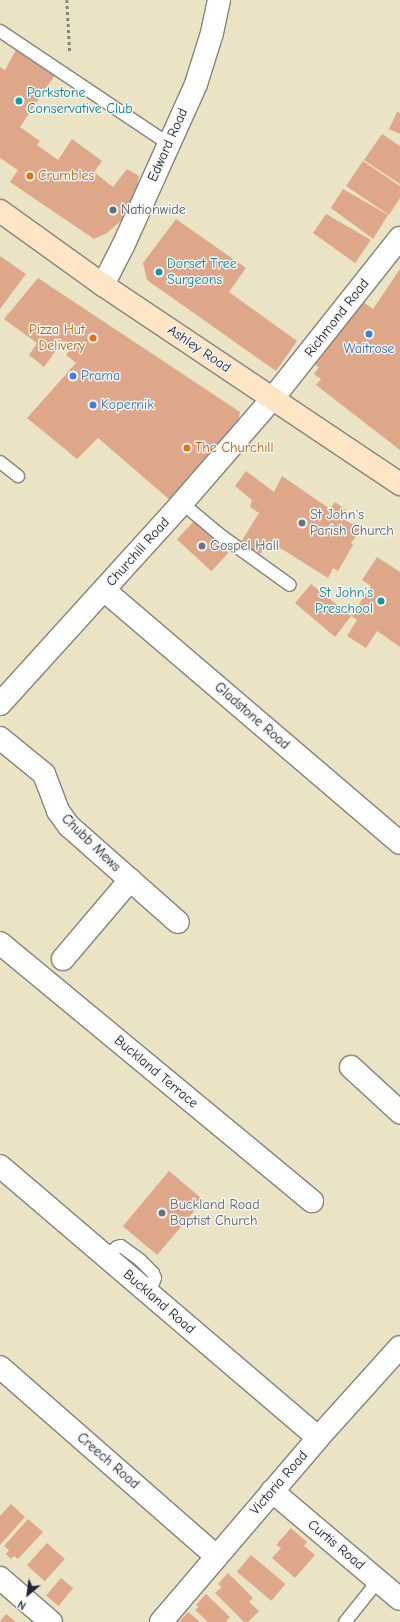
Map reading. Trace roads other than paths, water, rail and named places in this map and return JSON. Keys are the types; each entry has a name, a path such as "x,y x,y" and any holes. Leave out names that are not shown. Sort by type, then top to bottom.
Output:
{"main road":[{"name":"Ashley Road","path":"0,212 103,285 400,484"}],"street":[{"name":"Edward Road","path":"103,285 123,246 196,84 212,33 219,0"},
{"name":"Richmond Road","path":"273,398 400,238"},
{"name":"Churchill Road","path":"0,704 182,504 273,398"},
{"name":"Gladstone Road","path":"104,590 400,843"},
{"name":"Chubb Mews","path":"0,738 44,774 58,811 69,826 178,922"},
{"path":"63,959 130,880"},
{"name":"Buckland Terrace","path":"0,943 312,1201"},
{"path":"355,1079 400,1112"},
{"name":"Buckland Road","path":"0,1166 318,1438"},
{"name":"Victoria Road","path":"162,1622 272,1491 400,1347"},
{"name":"Creech Road","path":"0,1367 216,1556"},
{"name":"Curtis Road","path":"272,1491 400,1599"},
{"path":"0,1578 51,1622"}],"lane":[{"path":"0,31 169,144"},
{"path":"0,462 18,476"},
{"path":"182,504 219,534 290,585"},
{"path":"345,1622 378,1581"}],"place":[{"name":"Parkstone Conservative Club","path":"19,101"},
{"name":"Crumbles","path":"30,176"},
{"name":"Nationwide","path":"113,210"},
{"name":"Dorset Tree Surgeons","path":"159,272"},
{"name":"Waitrose","path":"369,334"},
{"name":"Pizza Hut Delivery","path":"93,338"},
{"name":"Prama","path":"73,376"},
{"name":"Kopernik","path":"93,405"},
{"name":"The Churchill","path":"187,448"},
{"name":"St John's Parish Church","path":"302,523"},
{"name":"Gospel Hall","path":"202,546"},
{"name":"St John's Preschool","path":"381,601"},
{"name":"Buckland Road Baptist Church","path":"162,1213"}]}
